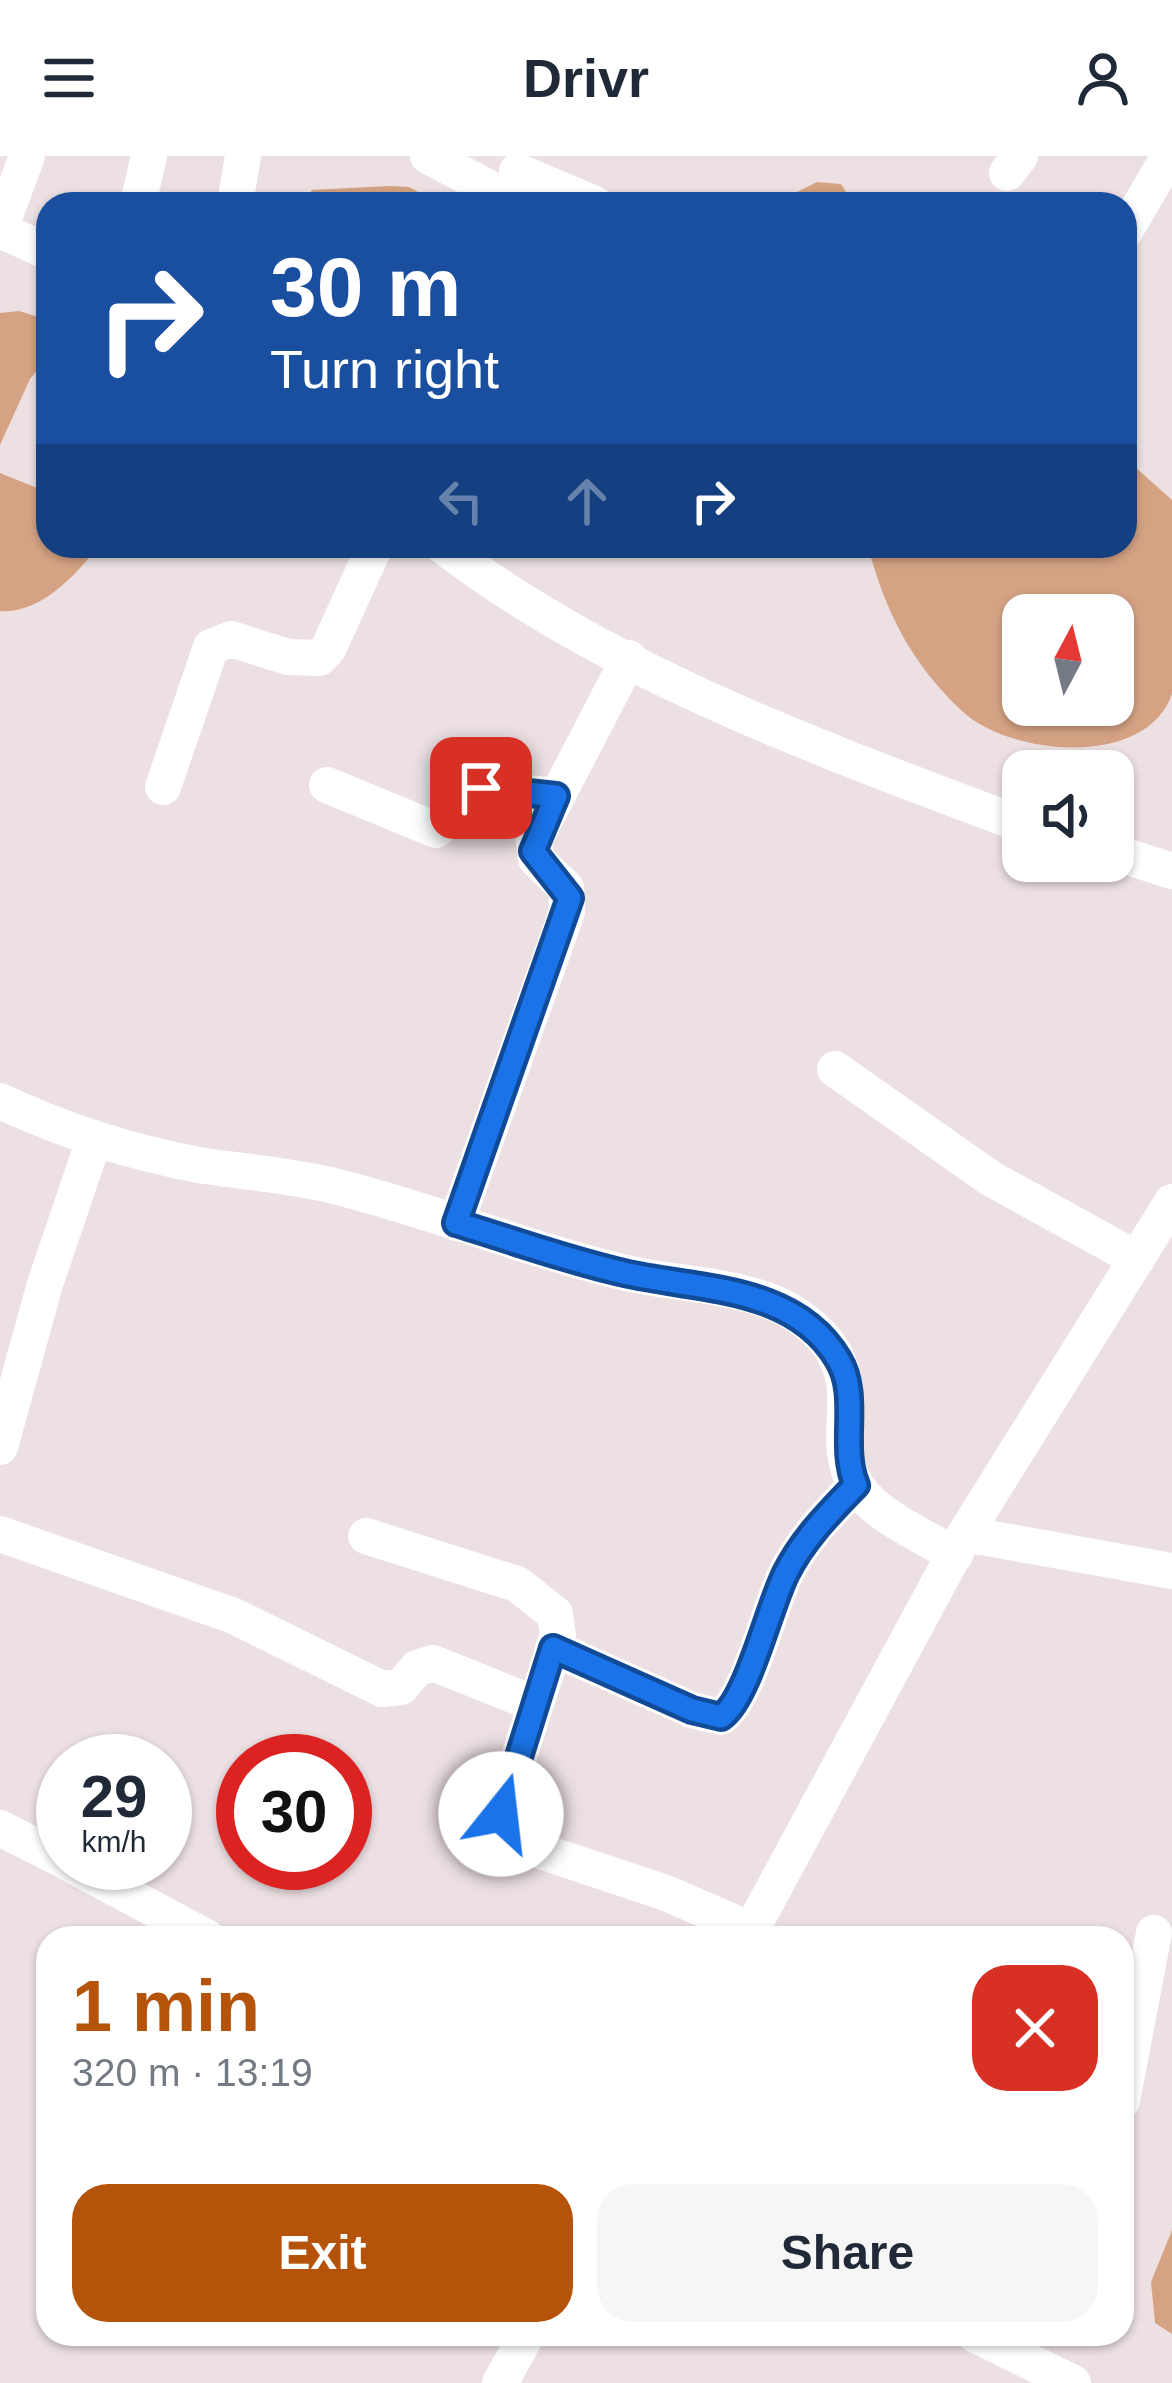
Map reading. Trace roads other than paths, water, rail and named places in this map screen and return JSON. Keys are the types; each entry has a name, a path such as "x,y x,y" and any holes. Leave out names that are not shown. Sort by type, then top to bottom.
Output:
{"street":[{"path":"27,156 0,230 36,246"},
{"path":"140,192 148,156"},
{"path":"237,192 243,156"},
{"path":"428,156 549,192"},
{"path":"1137,210 1168,156"},
{"path":"163,787 211,647 231,639 288,657 319,658 328,649 370,558"},
{"path":"459,558 511,596 629,658 926,789 1002,817"},
{"path":"456,1223 568,912 566,888 533,851 556,796 629,658"},
{"path":"327,785 436,830 481,788 556,796"},
{"path":"1134,859 1172,871"},
{"path":"835,1069 990,1178 1137,1259"},
{"path":"0,1101 94,1140 196,1164 331,1185 623,1273 765,1301 796,1315 839,1360 847,1380 848,1461 856,1485 872,1504 960,1545 1172,1571"},
{"path":"0,1447 45,1284 94,1140"},
{"path":"752,1926 960,1545 1172,1202"},
{"path":"553,1648 692,1710 721,1717 736,1696 786,1573 812,1532 856,1485"},
{"path":"0,1534 234,1616 382,1689 401,1688 417,1668 433,1663 535,1704"},
{"path":"367,1536 517,1585 544,1599 559,1624 501,1814 501,1830 510,1841 666,1893 732,1926"},
{"path":"0,1828 36,1847"},
{"path":"118,1890 186,1926"},
{"path":"1134,2038 1154,1933"},
{"path":"500,2383 520,2346"},
{"path":"1027,2347 1073,2383"}]}
